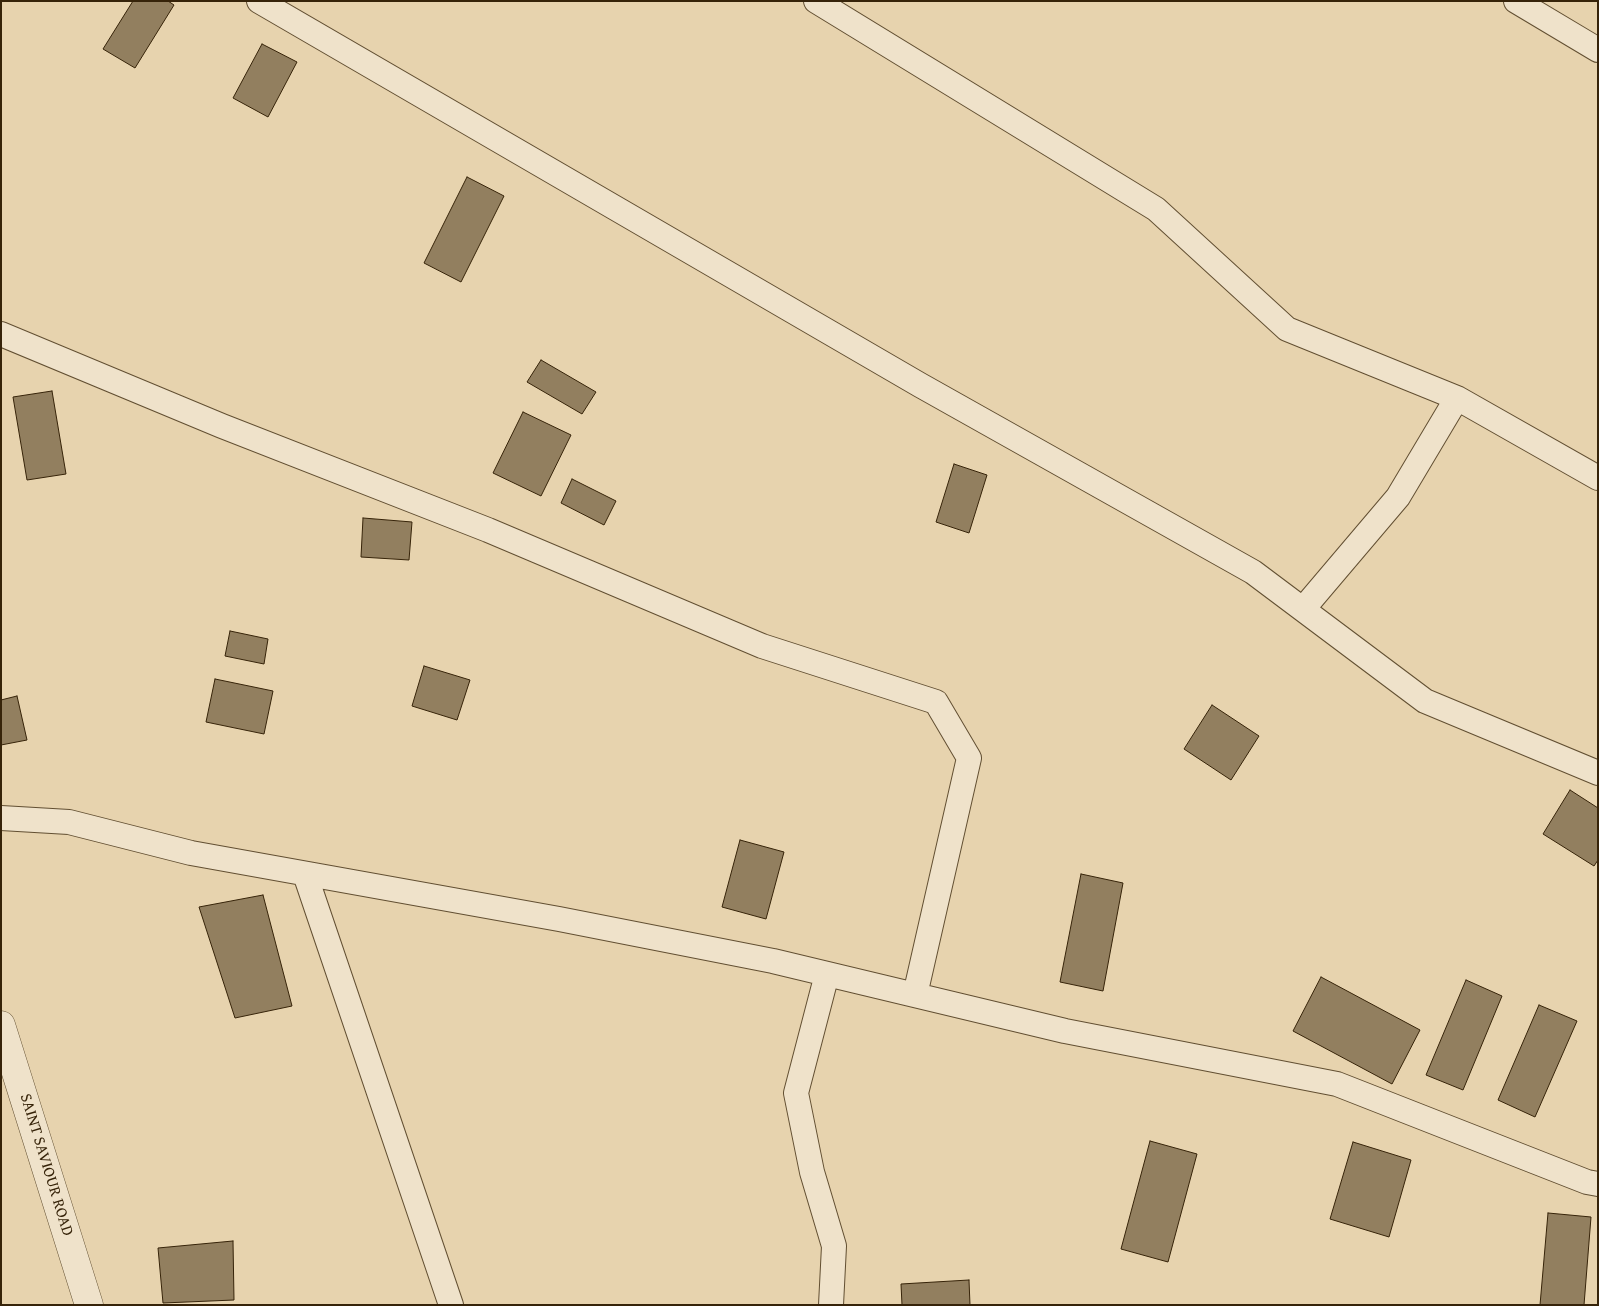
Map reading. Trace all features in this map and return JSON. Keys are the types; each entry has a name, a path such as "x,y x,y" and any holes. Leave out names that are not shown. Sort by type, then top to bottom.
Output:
{"street":[{"path":"259,1 912,380 1253,572 1425,701 1598,774"},
{"path":"816,1 1156,209 1287,329 1457,398 1598,478"},
{"path":"1516,1 1598,50"},
{"path":"1,334 222,426 488,530 762,646 936,702 969,758 915,995"},
{"path":"1302,609 1398,497 1457,398"},
{"path":"1,818 69,822 190,853 773,961 1064,1031 1337,1084 1587,1182 1598,1184"},
{"path":"305,874 451,1305"},
{"path":"827,974 796,1093 812,1172 834,1246 831,1305"},
{"name":"SAINT SAVIOUR ROAD","path":"1,1025 89,1305"}],"building":[{"path":"133,1 168,1 174,5 135,68 103,49"},
{"path":"262,44 297,62 268,117 233,98"},
{"path":"467,177 504,196 461,282 424,263"},
{"path":"541,360 596,392 582,414 527,382"},
{"path":"52,391 66,474 27,480 13,397"},
{"path":"523,412 571,435 541,496 493,473"},
{"path":"954,464 987,475 969,533 936,522"},
{"path":"572,479 616,501 604,525 561,503"},
{"path":"363,518 412,522 409,560 361,557"},
{"path":"230,631 268,639 264,664 225,656"},
{"path":"424,666 470,680 457,720 412,706"},
{"path":"215,679 273,691 264,734 206,722"},
{"path":"17,696 27,740 1,745 1,700"},
{"path":"1212,705 1259,736 1231,780 1184,749"},
{"path":"1570,790 1598,808 1598,860 1594,866 1543,834"},
{"path":"740,840 784,852 766,919 722,907"},
{"path":"1081,874 1123,883 1103,991 1060,982"},
{"path":"263,895 292,1006 235,1018 199,907"},
{"path":"1321,977 1420,1030 1392,1084 1293,1031"},
{"path":"1466,980 1502,996 1463,1090 1426,1075"},
{"path":"1539,1005 1577,1021 1535,1117 1498,1100"},
{"path":"1150,1141 1197,1154 1168,1262 1121,1249"},
{"path":"1353,1142 1411,1160 1389,1237 1330,1219"},
{"path":"1548,1213 1591,1217 1584,1305 1540,1305"},
{"path":"233,1241 234,1300 163,1303 158,1248"},
{"path":"969,1280 970,1305 902,1305 901,1284"}]}
